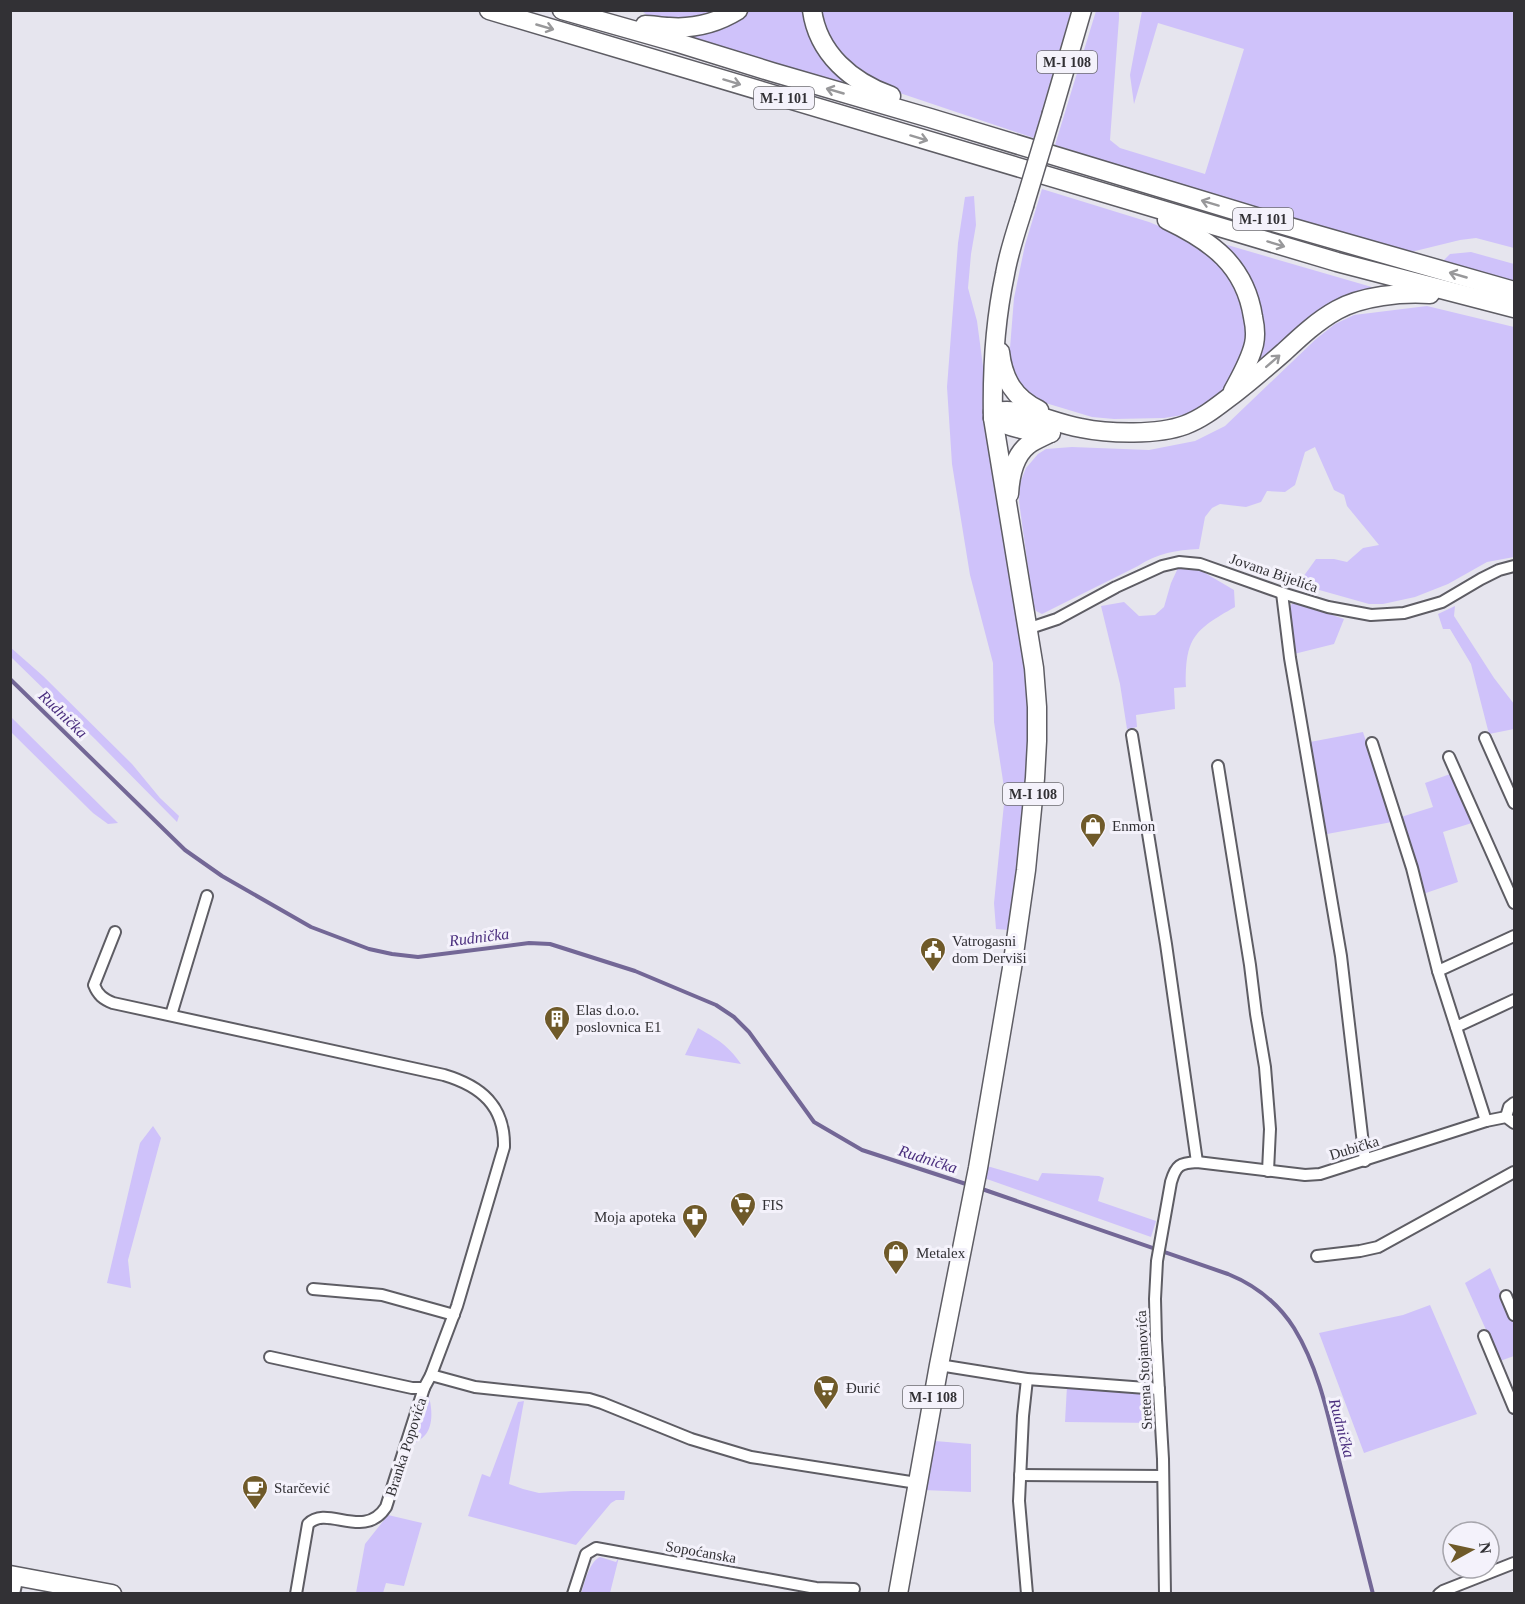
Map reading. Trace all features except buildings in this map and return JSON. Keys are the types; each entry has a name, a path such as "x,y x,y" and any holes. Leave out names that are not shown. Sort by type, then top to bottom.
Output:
{"main road":[{"name":"M-I 101","path":"489,10 1337,262 1515,309"},
{"name":"M-I 101","path":"562,10 1273,222 1515,291"},
{"path":"615,26 648,24 670,28 693,27 718,21 738,10"},
{"path":"812,10 816,27 826,48 858,81 881,92 998,130 1012,143"},
{"name":"M-I 108","path":"898,1593 939,1365 978,1168 1012,968 1026,870 1035,778 1037,707 1034,668 993,415 997,322 1005,272 1082,10"},
{"path":"1079,186 1163,218 1204,239 1222,255 1239,276 1251,301 1256,333 1248,363 1228,398"},
{"path":"1050,433 1017,429 1005,425 993,415 1006,410 1029,413 1077,427 1134,432 1161,430 1185,425 1220,407 1309,329 1326,316 1355,303 1398,295 1427,294 1515,309"},
{"path":"997,322 1001,362 1009,384 1022,401 1064,418 1077,427"},
{"path":"1012,541 1010,482 1017,458 1027,445 1050,433 1077,427"},
{"path":"14,1581 112,1593"}],"street":[{"name":"Jovana Bijelića","path":"1027,629 1055,620 1116,587 1171,563 1200,564 1328,608 1371,615 1404,613 1442,602 1480,579 1499,570 1515,566"},
{"path":"1282,593 1290,658 1341,956 1365,1161"},
{"path":"1132,735 1166,944 1197,1162"},
{"path":"1485,738 1515,803"},
{"path":"1372,743 1412,868 1438,970 1486,1121"},
{"path":"1449,757 1515,903"},
{"path":"1218,766 1265,1067 1270,1129 1268,1171"},
{"path":"171,1015 207,896"},
{"name":"Branka Popovića","path":"115,932 94,985 103,999 444,1075 466,1083 488,1098 503,1126 504,1147 454,1315 424,1388 386,1507 378,1516 365,1522 356,1523 323,1518 312,1520 308,1524 296,1593"},
{"path":"1438,970 1515,936"},
{"path":"1456,1028 1515,1000"},
{"path":"1510,1120 1509,1107 1515,1103"},
{"name":"Dubička","path":"1197,1162 1305,1175 1320,1174 1486,1121 1510,1120"},
{"name":"Sretena Stojanovića","path":"1165,1593 1163,1476 1156,1340 1157,1261 1174,1173 1182,1164 1197,1162"},
{"path":"1317,1256 1360,1251 1378,1246 1515,1172"},
{"path":"313,1289 382,1296 454,1315"},
{"path":"1506,1296 1515,1315"},
{"path":"1484,1336 1515,1408"},
{"path":"270,1357 412,1388 424,1388"},
{"path":"939,1365 1027,1379 1159,1389"},
{"path":"431,1375 475,1387 589,1399 692,1439 751,1457 917,1483"},
{"path":"1027,1379 1019,1501 1027,1593"},
{"path":"1020,1475 1163,1476"},
{"name":"Sopoćanska","path":"573,1593 586,1554 596,1548 826,1589 854,1589"},
{"path":"1439,1593 1515,1563"}],"shaded area":[{"path":"642,11 730,11 705,21 652,19"},
{"path":"746,11 807,11 843,83 673,34"},
{"path":"818,11 1071,11 1034,138 873,84 851,71 828,41"},
{"path":"1096,11 1119,11 1110,140 1120,148 1205,174 1244,49 1158,23 1134,104 1130,75 1142,11 1514,11 1514,248 1476,238 1407,253 1055,145"},
{"path":"1042,189 1149,222 1198,242 1240,289 1248,315 1247,342 1233,379 1215,402 1189,414 1164,418 1114,419 1092,417 1029,398 1009,367 1010,348 1014,298 1025,245"},
{"path":"974,196 976,225 968,288 977,321 986,389 991,464 1031,697 1028,779 1008,930 996,929 994,903 1005,794 994,722 993,663 970,575 952,464 947,387 958,243 965,197"},
{"path":"1217,242 1389,292 1366,296 1250,377 1259,348"},
{"path":"1471,252 1514,264 1514,282 1442,262 1450,254"},
{"path":"1427,306 1514,327 1514,557 1487,562 1448,584 1415,597 1383,604 1369,604 1298,584 1316,559 1347,562 1363,548 1379,545 1347,506 1344,495 1334,490 1315,447 1305,452 1295,485 1285,492 1267,491 1261,502 1246,507 1220,504 1212,508 1205,517 1199,549 1160,555 1042,614 1036,611 1033,605 1019,501 1020,483 1026,468 1038,454 1046,449 1072,447 1149,450 1195,441 1225,426 1316,339 1335,324 1354,315"},
{"path":"1193,566 1234,590 1235,607 1210,622 1195,637 1187,657 1186,687 1174,688 1175,709 1136,715 1137,727 1127,729 1120,684 1101,606 1124,602 1139,616 1155,615 1164,607 1178,568"},
{"path":"1294,602 1344,619 1334,644 1294,654 1289,609"},
{"path":"1455,606 1454,616 1494,678 1514,704 1514,729 1489,734 1471,664 1450,629 1443,629 1438,614"},
{"path":"10,647 43,676 132,764 160,798 179,816 177,822 11,657"},
{"path":"11,717 118,823 108,824 93,813 11,732"},
{"path":"1363,732 1392,822 1327,834 1310,742"},
{"path":"1453,773 1475,822 1443,832 1458,882 1423,894 1401,817 1433,807 1425,783"},
{"path":"698,1028 722,1043 741,1064 685,1055"},
{"path":"153,1126 161,1138 128,1260 131,1288 107,1283 140,1143"},
{"path":"987,1166 1038,1181 1042,1173 1104,1178 1098,1201 1156,1221 1151,1237 984,1178"},
{"path":"1490,1268 1514,1323 1514,1356 1500,1361 1465,1283"},
{"path":"1430,1305 1477,1414 1364,1453 1319,1333 1403,1315"},
{"path":"1067,1386 1146,1392 1155,1400 1157,1423 1065,1422"},
{"path":"427,1390 431,1406 431,1424 426,1434 411,1446"},
{"path":"524,1401 509,1484 539,1493 625,1491 624,1500 611,1503 576,1545 468,1516 482,1474 490,1477 518,1402"},
{"path":"935,1441 971,1444 971,1492 923,1490"},
{"path":"388,1515 422,1523 404,1586 386,1583 383,1593 356,1593 365,1544"},
{"path":"600,1557 616,1562 619,1557 610,1593 581,1594 590,1568"}],"waterway":[{"name":"Rudnička","path":"10,679 185,850 222,876 311,927 369,949 392,954 418,957 529,943 550,944 635,971 716,1005 734,1017 749,1032 814,1122 862,1150 966,1184"},
{"name":"Rudnička","path":"982,1189 1228,1274 1257,1289 1281,1311 1302,1342 1320,1388 1373,1594"}],"place":[{"name":"Enmon","path":"1093,849"},
{"name":"Vatrogasni dom Derviši","path":"933,973"},
{"name":"Elas d.o.o. poslovnica E1","path":"557,1042"},
{"name":"FIS","path":"743,1228"},
{"name":"Moja apoteka","path":"695,1240"},
{"name":"Metalex","path":"896,1276"},
{"name":"Đurić","path":"826,1411"},
{"name":"Starčević","path":"255,1511"}]}
